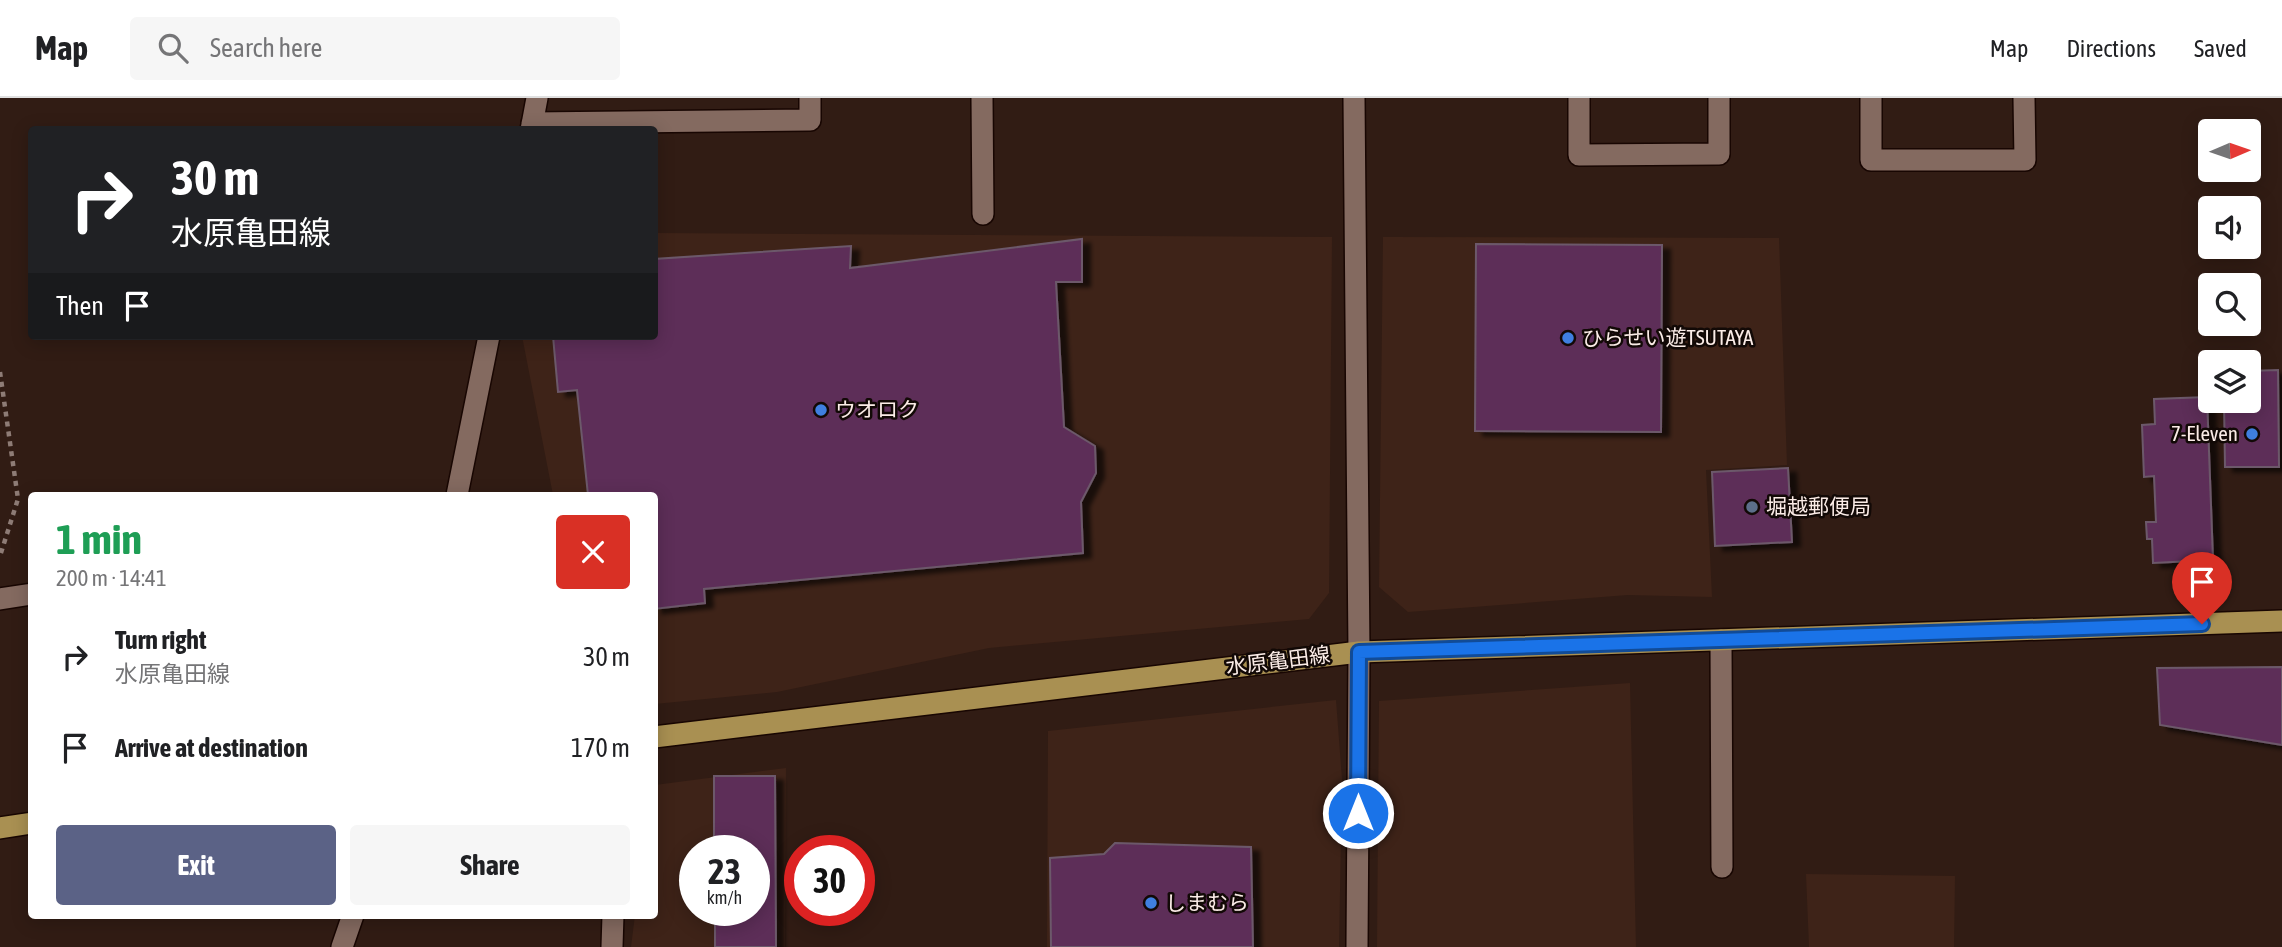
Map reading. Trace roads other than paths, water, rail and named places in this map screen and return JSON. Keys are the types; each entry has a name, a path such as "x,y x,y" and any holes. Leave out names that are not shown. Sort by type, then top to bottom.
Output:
{"main road":[{"name":"水原亀田線","path":"658,737 1359,652 2282,621"},
{"path":"0,828 28,824"}],"street":[{"path":"537,98 531,126 810,120 810,98"},
{"path":"982,98 983,214"},
{"path":"1354,98 1359,652 1357,947"},
{"path":"1579,98 1579,155 1719,154 1719,98"},
{"path":"1871,98 1871,160 2025,160 2024,98"},
{"path":"458,492 488,340"},
{"path":"0,599 28,595"},
{"path":"1721,640 1722,867"},
{"path":"342,947 351,919"},
{"path":"612,947 613,919"}],"place":[{"name":"ひらせい遊TSUTAYA","path":"1568,338"},
{"name":"ウオロク","path":"821,410"},
{"name":"7-Eleven","path":"2252,434"},
{"name":"堀越郵便局","path":"1752,507"},
{"name":"しまむら","path":"1151,903"}]}
